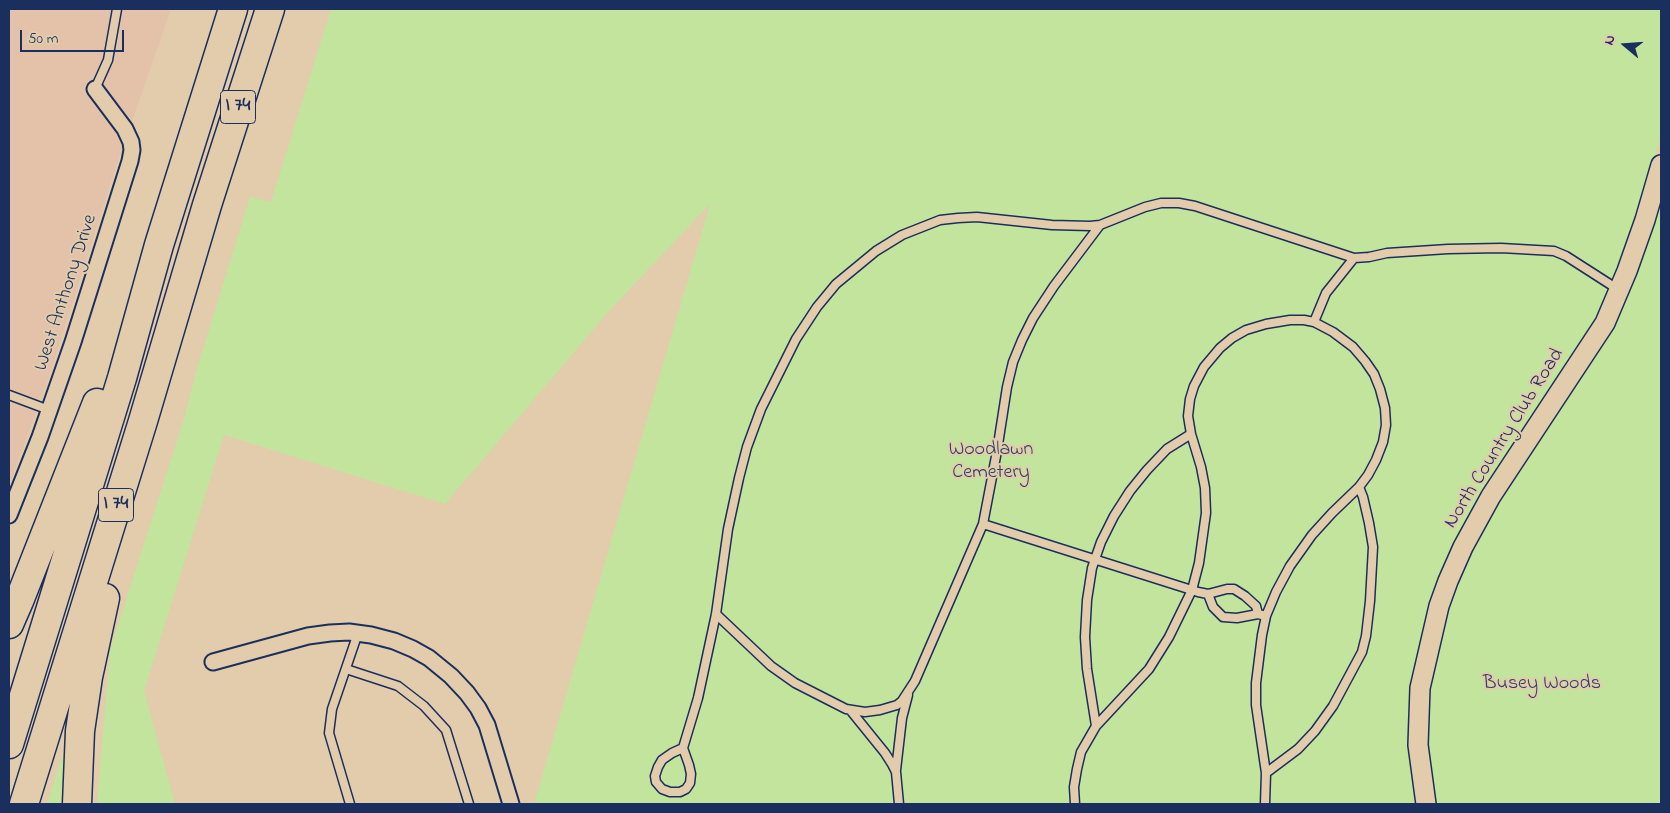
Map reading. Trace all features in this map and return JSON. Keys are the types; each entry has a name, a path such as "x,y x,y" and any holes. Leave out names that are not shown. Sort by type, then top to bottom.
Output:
{"highway":[{"name":"I 74","path":"9,744 122,378 159,245 233,9"},
{"name":"I 74","path":"24,804 146,411 207,205 270,9"},
{"path":"77,804 80,731 98,624 123,532 182,335 207,205"},
{"path":"9,624 23,593 159,245"}],"street":[{"name":"West Anthony Drive","path":"10,511 73,342 130,161 131,142 125,129 95,89"},
{"name":"North Country Club Road","path":"1426,804 1418,745 1417,722 1420,688 1439,606 1448,581 1463,547 1491,496 1605,323 1645,220 1661,165"},
{"path":"213,662 308,636 330,632 358,633 394,641 413,649 429,658 451,676 478,708 487,725 511,804"}],"lane":[{"path":"95,89 108,60 118,9"},
{"path":"683,748 672,752 662,760 658,767 655,776 656,782 662,789 670,792 680,792 686,789 690,783 691,774 683,748 698,698 716,614 738,478 753,432 777,374 796,339 817,307 836,284 876,251 902,235 940,220 977,217 1052,225 1100,225 1145,206 1161,203 1179,203 1354,258 1387,253 1448,249 1554,250 1619,290"},
{"path":"716,614 771,666 795,683 851,711 880,710 897,705 908,694 915,682 983,524 1007,388 1013,362 1022,340 1033,318 1054,286 1100,225"},
{"path":"1314,322 1326,293 1354,258"},
{"path":"1075,804 1076,769 1082,752 1096,726 1150,669 1169,637 1192,590 1199,563 1206,513 1205,488 1201,467 1190,434 1188,416 1194,386 1204,367 1220,348 1232,338 1246,330 1290,320 1314,322 1333,332 1353,347 1374,374 1385,408 1386,425 1383,442 1376,460 1359,487 1312,535 1290,566 1262,615 1256,698 1266,773 1265,804"},
{"path":"9,395 49,410"},
{"path":"1096,726 1087,669 1085,637 1087,600 1095,560 1114,516 1130,491 1167,449 1190,434"},
{"path":"1266,773 1298,749 1315,731 1333,706 1362,652 1370,601 1373,547 1363,497 1359,487"},
{"path":"983,524 1192,590 1208,594 1226,589 1234,590 1245,596 1256,606 1262,615"},
{"path":"1208,594 1213,607 1223,617 1237,618 1262,615"},
{"path":"350,804 329,733 332,709 358,633"},
{"path":"346,669 398,686 424,706 446,730 468,804"},
{"path":"899,804 896,772 902,718 908,694"},
{"path":"851,711 885,752 896,772"}],"shaded area":[{"path":"9,9 171,9 115,170 48,380 9,486"}],"green space":[{"name":"Woodlawn Cemetery","path":"331,9 1661,9 1661,136 1628,242 1595,322 1430,612 1417,804 534,804 710,204 610,310 445,504 224,435 144,691 175,804 97,804 110,650 183,422 198,365 250,197 271,202"},
{"name":"Busey Woods","path":"1661,165 1661,804 1426,804 1418,745 1448,581 1583,358"},
{"path":"65,747 61,804 47,804"}]}
